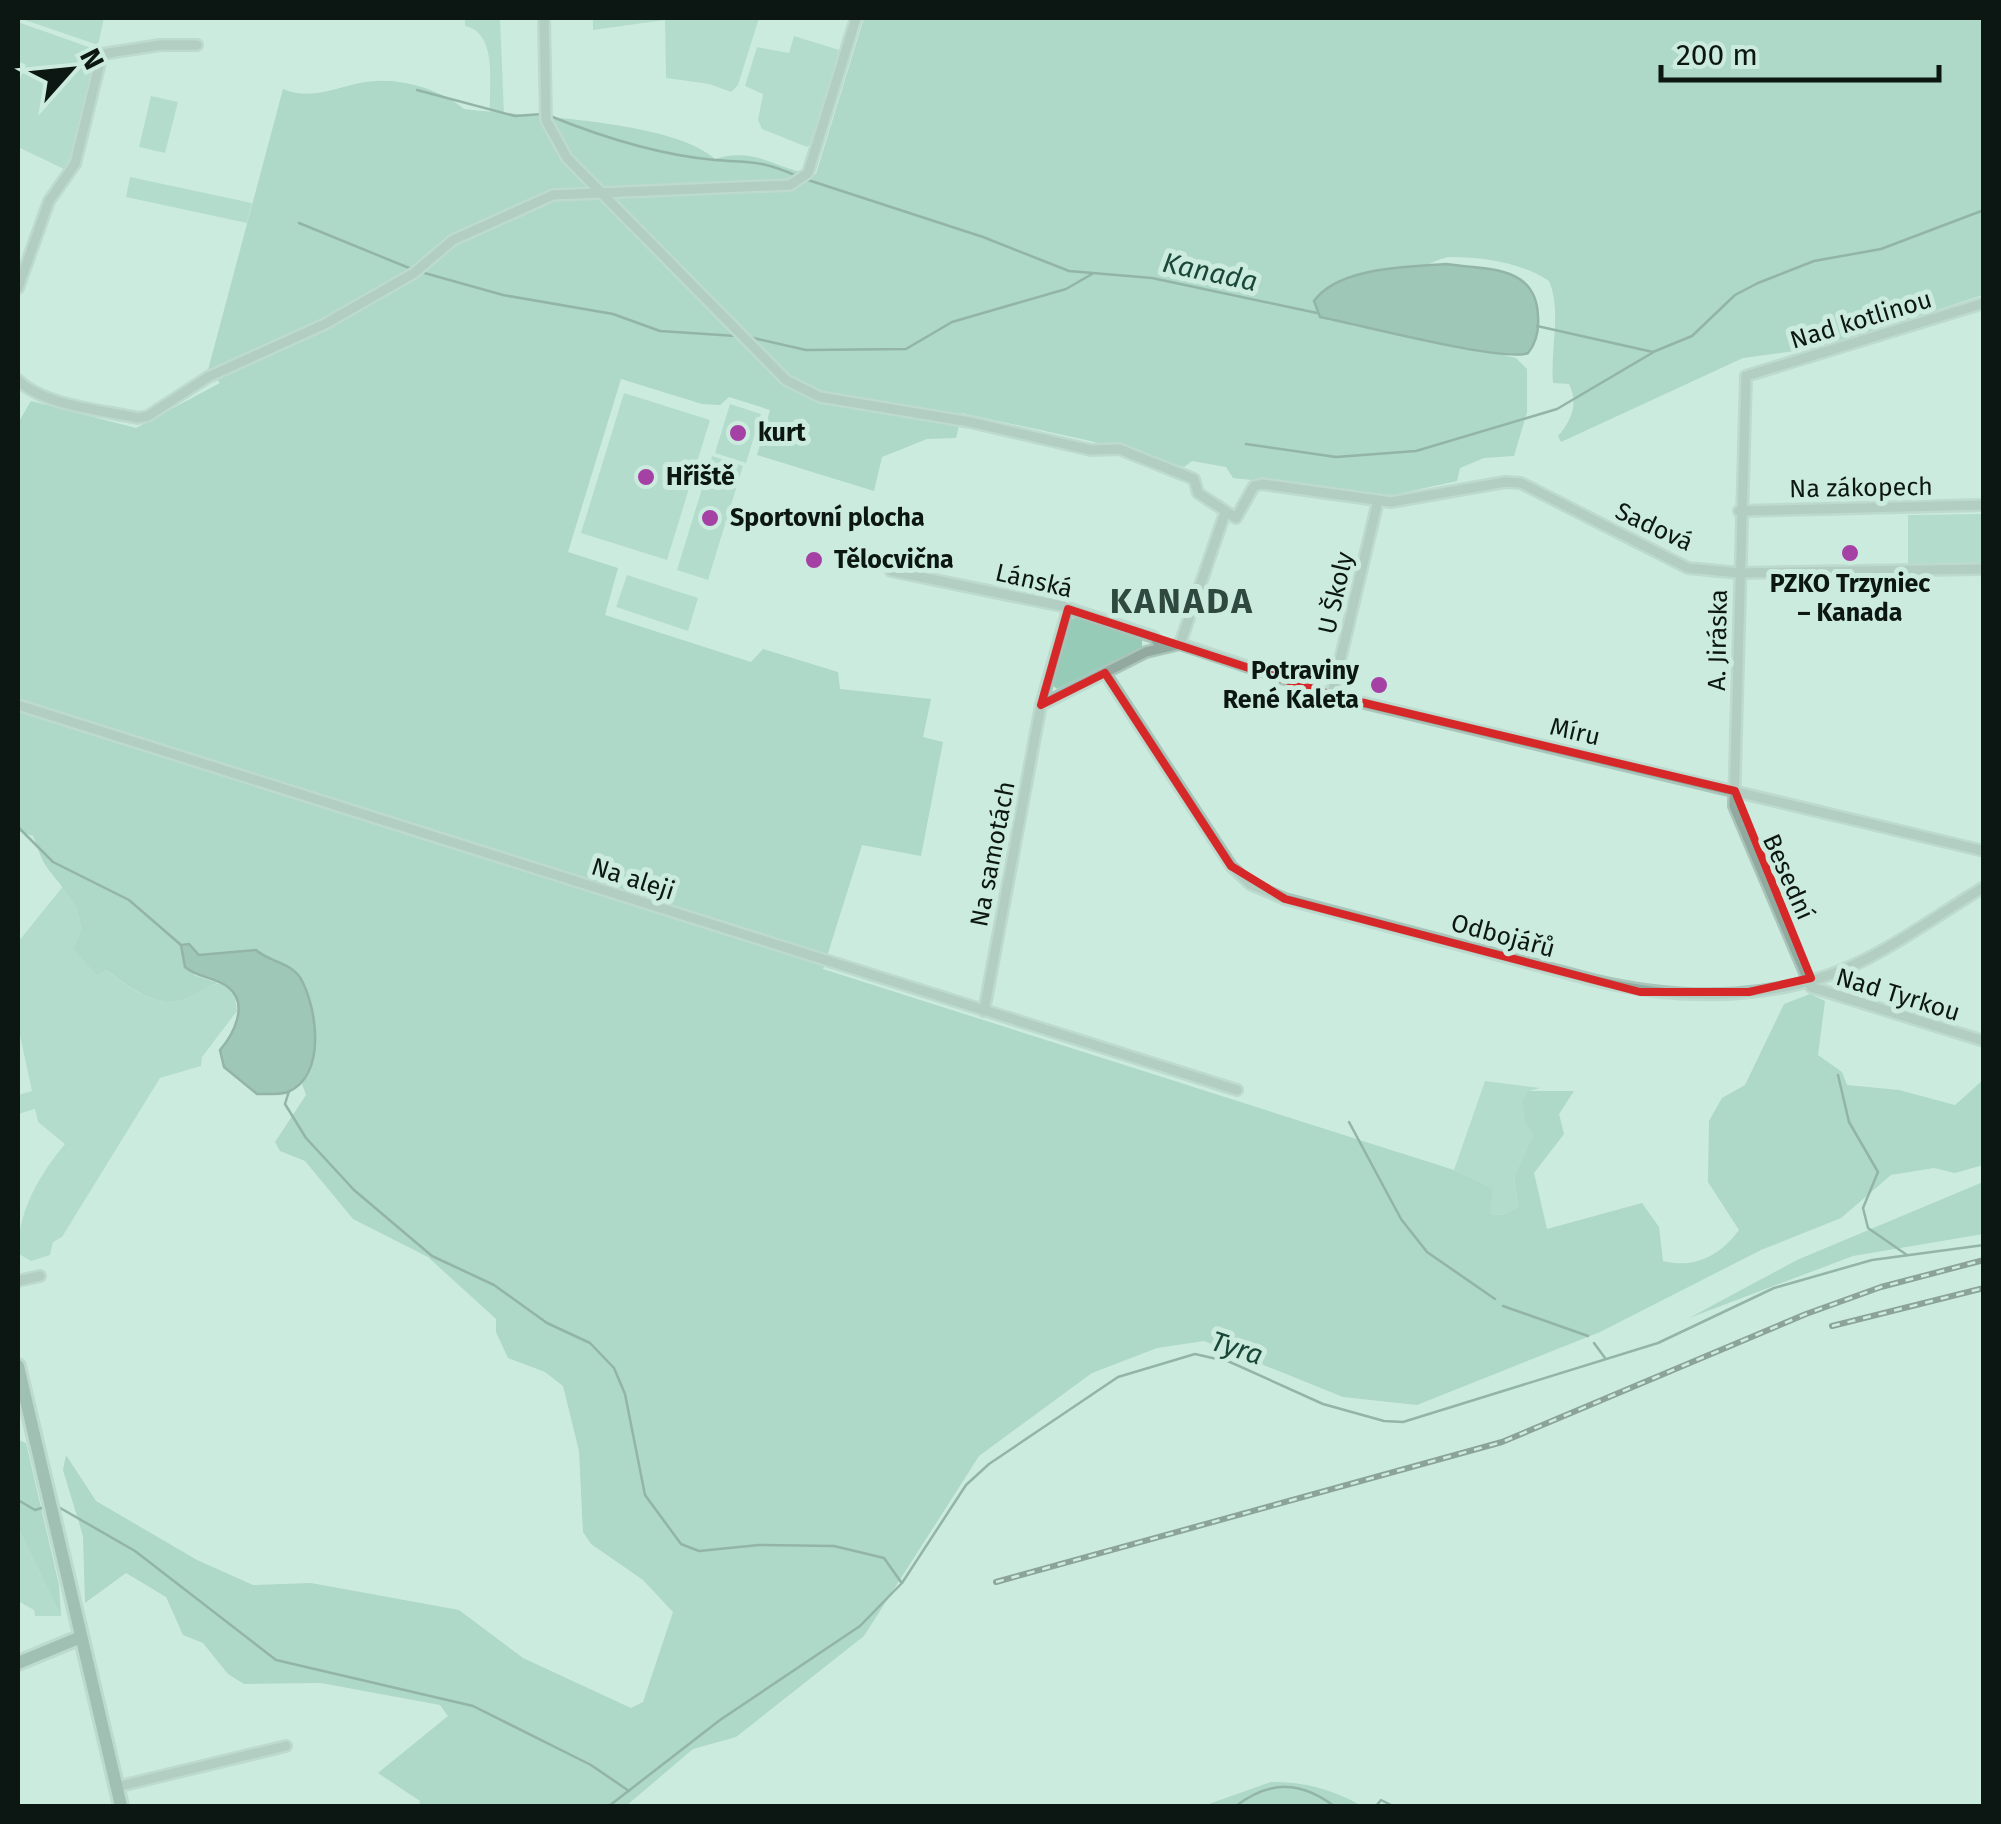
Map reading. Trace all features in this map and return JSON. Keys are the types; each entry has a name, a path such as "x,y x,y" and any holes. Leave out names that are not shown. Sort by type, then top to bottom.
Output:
{"main road":[{"path":"18,1366 121,1806"},
{"path":"18,1663 80,1637"}],"street":[{"path":"544,18 546,120 567,158 786,380 820,396 1091,450 1119,449 1180,470 1194,479 1198,493 1225,513 1180,644"},
{"path":"18,380 28,390 62,400 138,418 148,416 208,377 325,324 414,273 452,240 553,195 790,185 808,173 856,18"},
{"path":"18,288 49,201 76,164 102,54 160,45 197,45"},
{"name":"Nad kotlinou","path":"1750,373 1826,354 1984,303"},
{"name":"A. Jiráska","path":"1735,791 1742,387 1750,373"},
{"name":"Sadová","path":"1225,513 1236,518 1254,486 1262,484 1378,502 1506,482 1520,484 1688,568 1739,573 1984,569"},
{"name":"U Školy","path":"1332,694 1378,502"},
{"name":"Na zákopech","path":"1739,511 1984,505"},
{"name":"Lánská","path":"892,571 1068,609 1154,637 1160,646"},
{"name":"Na samotách","path":"984,1011 1041,705 1068,609"},
{"name":"Míru","path":"1160,646 1180,644 1332,694 1984,851"},
{"path":"1041,705 1160,646"},
{"name":"Odbojářů","path":"1105,673 1231,866 1256,888 1285,900 1640,992 1749,992 1811,978 1870,958 1984,888"},
{"name":"Na aleji","path":"18,704 1237,1090"},
{"name":"Besední","path":"1735,791 1734,806 1811,978"},
{"name":"Nad Tyrkou","path":"1811,978 1811,987 1822,994 1984,1041"},
{"path":"18,1281 40,1276"},
{"path":"116,1787 286,1746"}],"highlighted area":[{"path":"1068,609 1335,696 1735,791 1811,978 1749,992 1640,992 1285,899 1231,866 1105,673 1041,705"}],"shaded area":[{"path":"19,18 104,18 98,45"},
{"path":"465,18 500,18 504,114 490,112 487,49 476,31 465,26"},
{"path":"593,18 759,18 738,85 731,92 709,84 666,78 665,20 593,30"},
{"path":"864,18 1983,18 1983,295 1823,347 1743,358 1561,442 1558,436 1570,418 1573,398 1569,384 1553,383 1555,305 1549,281 1502,262 1451,257 1349,278 1335,283 1314,301 1403,333 1516,358 1527,369 1527,412 1514,456 1484,458 1460,468 1457,481 1393,495 1233,478 1226,467 1192,461 1184,467 962,413 956,438 927,439 882,457 874,491 757,455 770,410 729,397 720,405 702,404 621,379 568,552 618,568 605,615 751,662 763,649 838,672 840,689 931,699 923,737 943,742 921,856 862,845 823,969 1454,1170 1493,1188 1490,1214 1503,1215 1518,1206 1514,1176 1534,1134 1526,1125 1522,1101 1529,1091 1574,1091 1559,1114 1564,1134 1534,1173 1547,1229 1642,1203 1659,1227 1663,1261 1674,1263 1706,1258 1739,1230 1708,1182 1709,1121 1722,1098 1745,1085 1784,1004 1810,994 1825,1001 1818,1055 1842,1072 1847,1085 1899,1090 1955,1105 1983,1080 1983,1165 1955,1173 1934,1168 1891,1175 1841,1218 1761,1250 1600,1332 1417,1405 1343,1397 1204,1341 1157,1348 1092,1373 979,1456 864,1636 736,1737 693,1749 626,1806 419,1806 420,1801 378,1773 448,1716 440,1705 321,1683 244,1684 228,1674 203,1643 183,1635 166,1597 126,1573 85,1603 83,1536 63,1470 66,1455 96,1501 197,1560 253,1585 311,1583 459,1610 523,1658 631,1708 643,1702 673,1612 643,1580 591,1544 583,1532 579,1451 563,1386 545,1372 508,1358 496,1332 496,1319 428,1257 353,1219 305,1161 280,1151 275,1142 306,1095 301,1081 307,1067 302,980 265,959 241,954 199,955 189,944 194,975 218,983 180,1000 159,1000 140,993 106,970 97,975 73,949 81,925 74,904 46,866 33,836 18,831 18,423 31,401 136,428 220,383 208,370 283,89 307,94 364,82 399,82 435,92 464,109 633,128 694,146 715,159 744,155 816,174"},
{"path":"18,22 97,50 70,162 64,169 18,147 18,83 26,65 18,61"},
{"path":"794,36 839,50 815,140 807,147 762,129 758,120 763,94 745,86 757,47 789,53"},
{"path":"151,96 178,102 165,153 139,147"},
{"path":"130,177 252,203 247,223 126,197"},
{"path":"1446,264 1492,269 1519,278 1528,287 1535,299 1538,331 1528,353 1514,355 1462,348 1320,317 1314,301 1339,281 1356,275"},
{"name":"Hřiště","path":"624,393 710,420 667,560 581,533"},
{"name":"kurt","path":"730,404 761,414 746,463 715,453"},
{"name":"Sportovní plocha","path":"712,456 743,466 708,580 677,570"},
{"path":"1983,514 1983,567 1908,568 1908,515"},
{"path":"627,575 698,598 688,631 616,607"},
{"path":"1076,616 1142,639 1142,647 1057,689 1049,682 1063,628"},
{"path":"64,885 81,917 80,939 98,974 106,970 143,995 164,1001 223,983 235,995 237,1011 202,1057 201,1066 160,1078 62,1237 53,1242 50,1255 31,1261 19,1254 21,1224 39,1181 65,1144 38,1122 35,1109 18,1114 18,1095 32,1091 18,1026 18,942"},
{"path":"189,944 199,955 256,950 297,973 307,991 315,1040 309,1071 288,1092 257,1094 224,1067 220,1050 234,1028 238,1002 228,987 185,967 181,945"},
{"path":"1485,1081 1540,1088 1529,1091 1534,1134 1514,1176 1518,1206 1503,1215 1489,1214 1493,1188 1454,1170"},
{"path":"1983,1182 1983,1234 1853,1256 1689,1318 1797,1260"},
{"path":"18,1440 26,1443 59,1585 61,1616 18,1528"},
{"path":"18,1528 61,1616 35,1616 34,1610 18,1601"},
{"path":"1271,1782 1318,1788 1362,1806 1203,1806"}],"waterway":[{"name":"Kanada","path":"417,90 515,116 543,114"},
{"name":"Kanada","path":"550,116 651,149 694,158 756,163 797,176"},
{"name":"Kanada","path":"805,179 983,237 1069,271 1152,278 1317,313"},
{"name":"Kanada","path":"1537,326 1653,352 1692,336 1735,295 1758,283 1814,261 1881,249 1984,210"},
{"path":"299,223 414,270"},
{"path":"421,272 503,295 613,314 660,331 736,336"},
{"path":"749,337 806,350 906,349 952,322 1066,289 1092,274"},
{"path":"1246,444 1336,457 1416,451 1557,409 1652,353"},
{"path":"18,827 53,862 129,900 181,945"},
{"path":"1838,1075 1849,1122 1878,1172 1863,1208 1868,1228 1907,1255"},
{"path":"289,1091 285,1104 306,1138 354,1190 432,1256 494,1285 547,1323 590,1343 614,1368 625,1394 645,1495 681,1544 699,1551 759,1545 834,1546 884,1558 901,1582"},
{"path":"1349,1122 1401,1219 1427,1252 1495,1299"},
{"name":"Tyra","path":"609,1806 720,1720 860,1626 902,1583 966,1485 989,1464 1118,1377 1195,1354 1230,1362 1323,1404 1384,1421 1403,1422 1658,1343 1774,1288 1872,1260 1984,1245"},
{"path":"1503,1306 1588,1336"},
{"path":"1594,1343 1605,1358"},
{"path":"18,1500 35,1510 48,1506"},
{"path":"55,1505 135,1551 276,1660 473,1706 591,1765 629,1791"},
{"path":"1236,1806 1261,1792 1285,1787 1310,1792 1334,1806"},
{"path":"1376,1806 1381,1800 1393,1806"}],"railway":[{"path":"996,1582 1502,1442 1806,1314 1881,1287 1984,1260"},
{"path":"1832,1326 1984,1288"}],"place":[{"name":"kurt","path":"738,433"},
{"name":"Hřiště","path":"646,477"},
{"name":"Sportovní plocha","path":"710,518"},
{"name":"PZKO Trzyniec – Kanada","path":"1850,553"},
{"name":"Tělocvična","path":"814,560"},
{"name":"Potraviny René Kaleta","path":"1379,685"}],"district":[{"name":"KANADA","path":"1182,601"}]}
